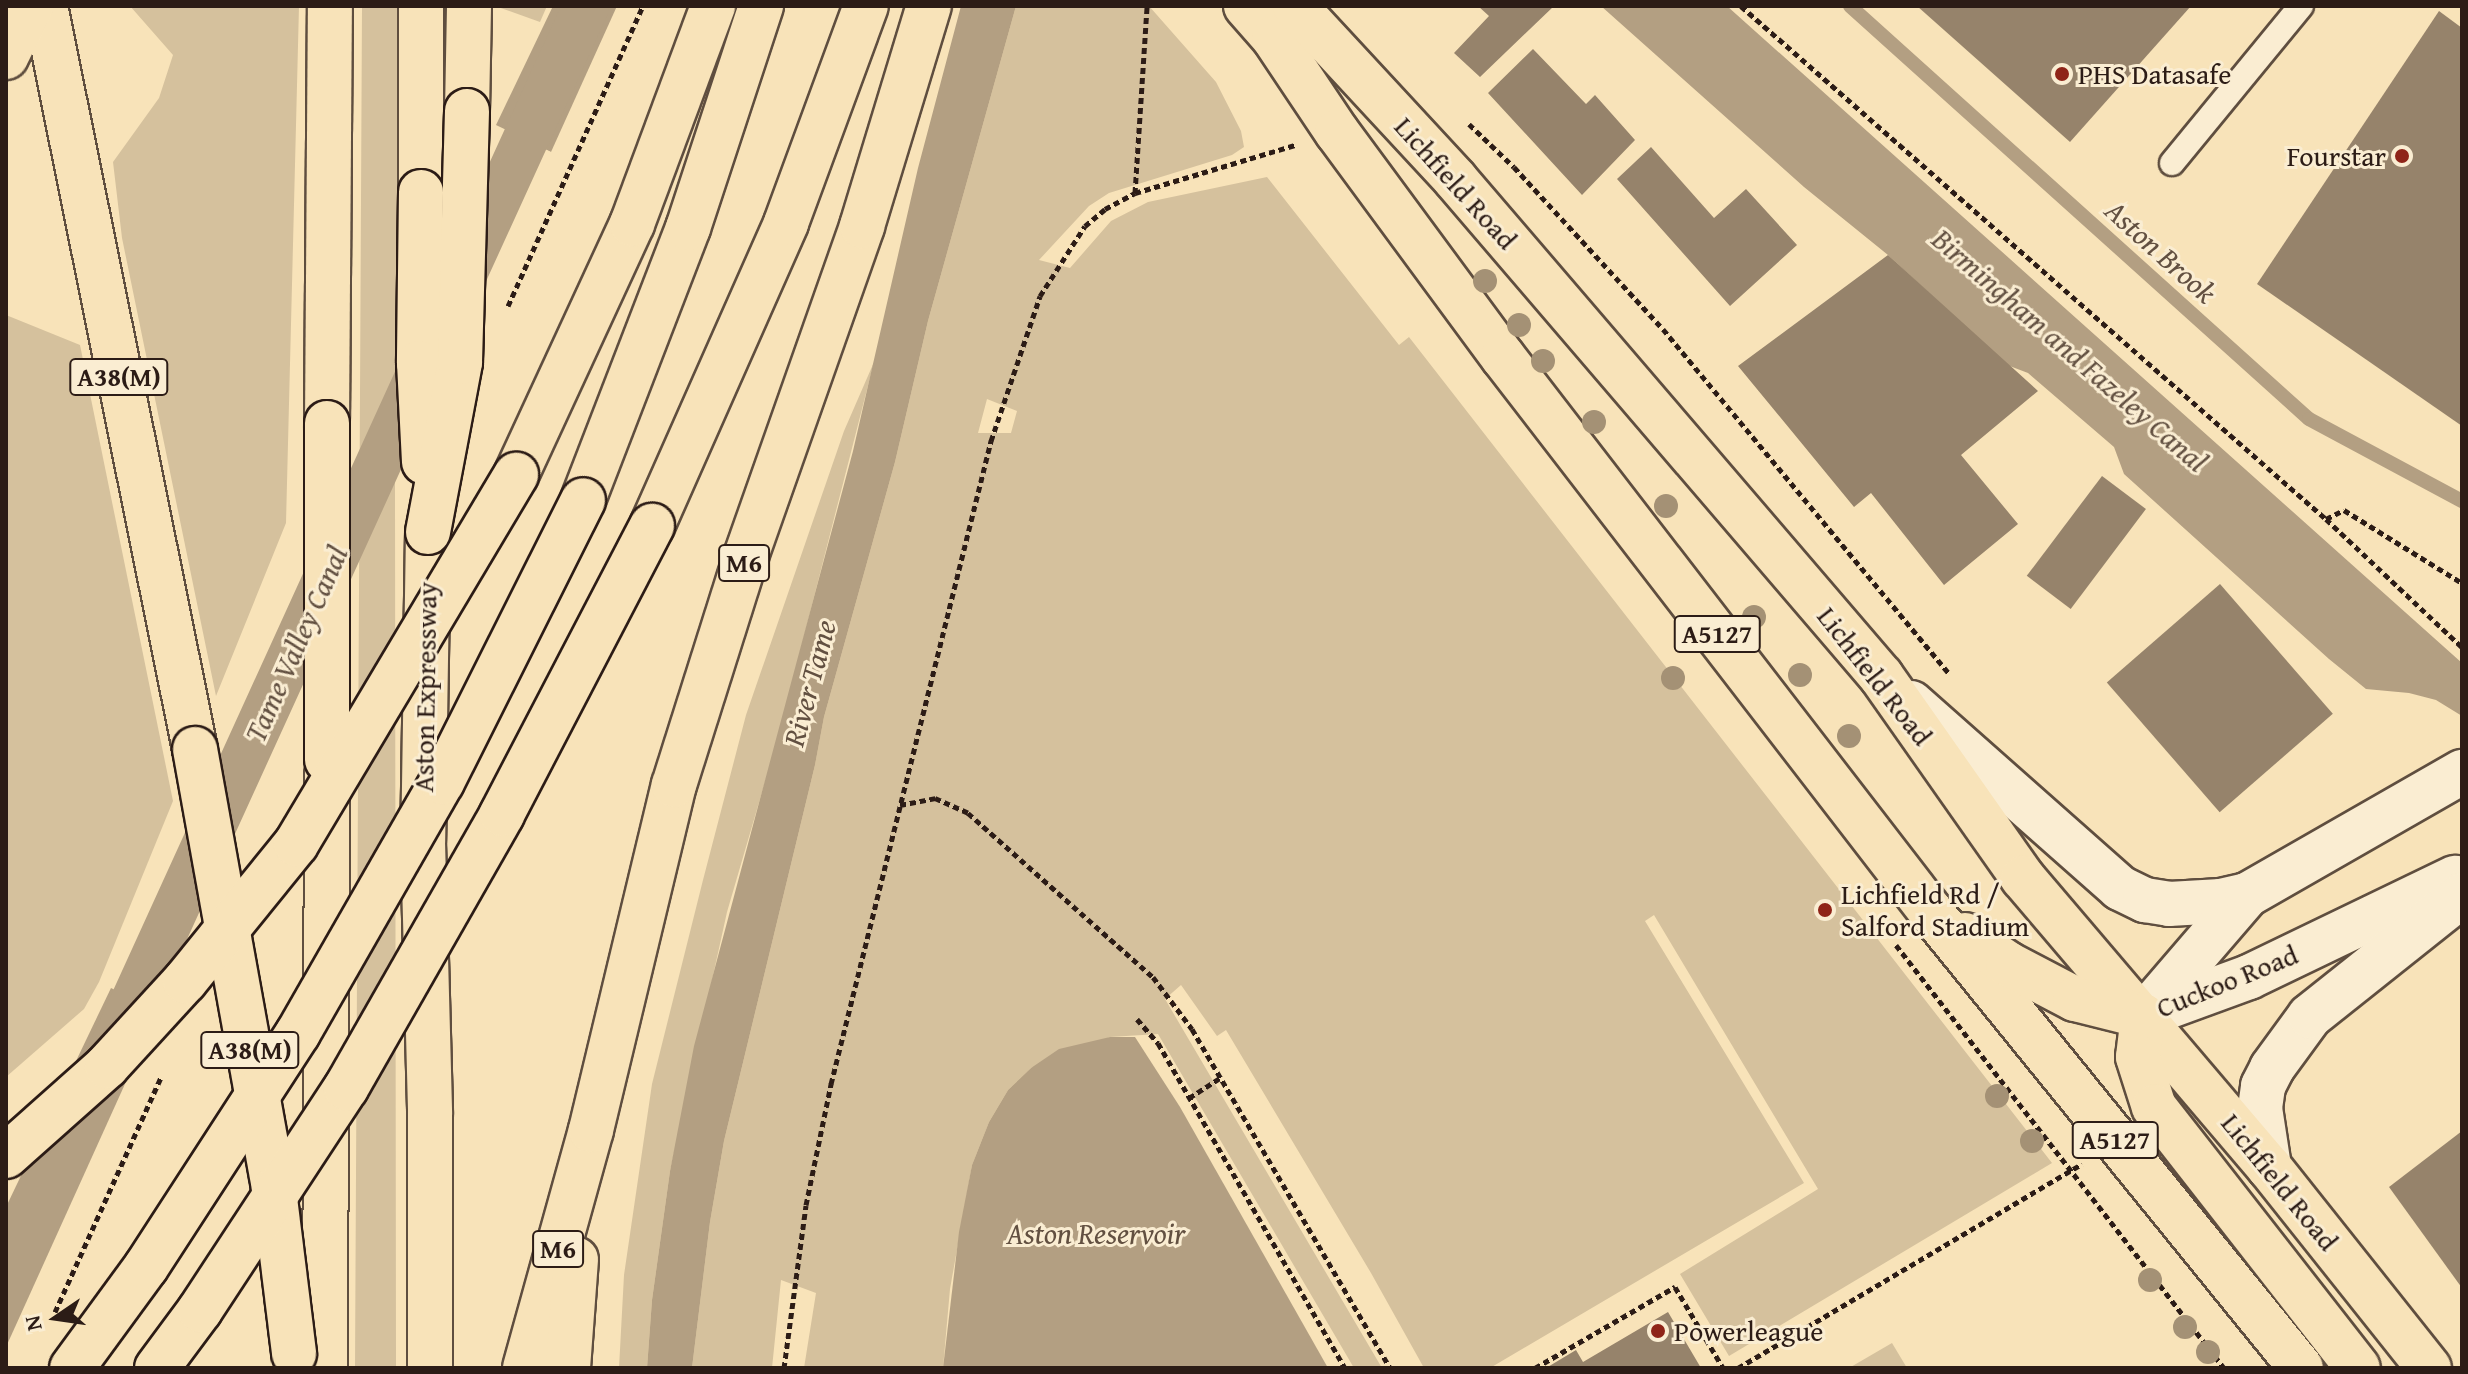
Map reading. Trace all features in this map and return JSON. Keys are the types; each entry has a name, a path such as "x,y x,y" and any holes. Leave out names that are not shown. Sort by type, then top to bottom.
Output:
{"main road":[{"path":"6,57 31,6"},
{"name":"A38(M)","path":"45,6 235,966 305,1363"},
{"name":"A38(M)","path":"305,1363 327,760 330,6"},
{"name":"Aston Expressway","path":"421,6 419,363 428,532 423,842 430,1114 430,1368"},
{"path":"428,532 460,362 469,6"},
{"path":"6,1156 107,1066 195,970 296,844 395,684 516,475 632,224 713,6"},
{"path":"72,1368 146,1267 298,1033 442,782 583,500 688,228 761,6"},
{"path":"157,1368 200,1310 346,1088 502,814 652,526 786,223 866,6"},
{"name":"M6","path":"525,1368 591,1130 674,785 746,556 862,226 929,6"},
{"name":"Lichfield Road","path":"1246,6 1274,38 1337,132 1503,357 1931,912 2301,1368"},
{"name":"Lichfield Road","path":"1295,6 1455,179 1881,676 2023,878 2269,1167 2429,1368"},
{"path":"1881,676 2120,888 2145,900 2169,904 2208,903 2247,895"},
{"name":"Cuckoo Road","path":"2143,1016 2247,895 2462,772"},
{"name":"Cuckoo Road","path":"2143,1016 2249,977 2462,875"},
{"path":"2269,1167 2260,1108 2263,1086 2272,1068 2310,1016 2462,895"},
{"path":"1931,912 2008,964 2075,999 2143,1016 2138,1057 2154,1107 2358,1368"},
{"path":"568,1368 591,1130"}],"lane":[{"path":"2172,163 2301,6"}],"path":[{"path":"1135,193 1147,6"},
{"path":"1741,6 2326,519 2462,647"},
{"path":"1458,114 1514,167 1663,329 1954,680"},
{"path":"784,1368 806,1205 828,1099 991,441 1040,296 1085,226 1105,209 1135,193 1337,132"},
{"path":"2326,519 2344,510 2462,583"},
{"path":"900,805 935,798 968,813 1153,977 1192,1029 1390,1368"},
{"path":"1137,1019 1158,1043 1345,1368"},
{"path":"1189,1098 1221,1077"},
{"path":"1738,1368 2117,1143"},
{"path":"2070,1171 2224,1368"},
{"path":"1535,1368 1675,1287 1723,1368"}],"shaded area":[{"path":"130,6 299,6 286,523 216,696 122,238 113,162 159,98 173,55"},
{"path":"362,6 399,6 395,487 396,1368 355,1368"},
{"path":"495,6 547,6 540,22"},
{"path":"1016,6 1149,6 1216,82 1241,131 1244,147 1232,155 1109,193 1089,206 1039,260 1070,268 1111,221 1148,202 1267,177 1399,345 1409,337 2052,1163 1729,1356 1680,1274 1818,1189 1654,915 1645,921 1804,1183 1490,1368 1424,1368 1226,1030 1217,1036 1181,985 1165,999 1382,1368 1354,1368 1158,1034 1110,1037 1031,1068 1008,1090 989,1122 972,1165 950,1289 943,1368 804,1368 816,1293 781,1280 772,1368 692,1368 710,1222 724,1141 824,717 895,462 928,321","holes":["987,399 1017,411 1011,433 978,433"]},
{"path":"6,315 80,345 173,801 99,982 84,1009 6,1077"},
{"path":"874,362 779,734 727,912 670,1171 652,1300 647,1368 619,1368 624,1275 652,1084 703,880 746,715 844,431"},
{"path":"1892,1343 1907,1368 1849,1368"}],"water":[{"path":"553,6 617,6 551,152 496,125"},
{"name":"River Tame","path":"961,6 1016,6 928,321 895,462 824,717 724,1141 710,1222 692,1368 647,1368 652,1300 670,1171 694,1046 853,451 918,168"},
{"name":"Birmingham and Fazeley Canal","path":"1601,6 1727,6 2462,663 2462,716 2436,700 2409,693 2366,689 2329,659 2124,474 2114,447 2028,373 2007,365 1888,255 1804,187"},
{"path":"111,988 158,1011 6,1347 6,1207"},
{"name":"Aston Reservoir","path":"1110,1037 1135,1037 1180,1107 1328,1368 943,1368 959,1232 972,1165 989,1122 1008,1090 1031,1068 1059,1049"}],"pier":[{"path":"492,124 555,154 549,156 494,129"}],"building":[{"path":"1478,6 1554,6 1480,77 1454,53 1489,16"},
{"name":"PHS Datasafe","path":"1917,6 2191,6 2070,142"},
{"name":"Fourstar","path":"2439,11 2462,28 2462,426 2257,284"},
{"path":"1533,49 1586,104 1595,95 1635,140 1582,195 1488,93"},
{"path":"1651,147 1714,218 1746,189 1797,245 1730,306 1617,179"},
{"path":"1888,255 2038,391 1961,455 2018,524 1944,585 1871,493 1854,507 1738,366"},
{"path":"2102,476 2146,509 2071,609 2027,576"},
{"path":"2220,584 2333,714 2220,812 2107,682"},
{"path":"2462,1131 2462,1288 2389,1187"},
{"name":"Powerleague","path":"1668,1312 1701,1368 1546,1368 1576,1350 1583,1362"}],"waterway":[{"name":"Tame Valley Canal","path":"460,283 586,6"},
{"name":"Aston Brook","path":"1850,6 2309,419 2462,501"},
{"name":"Tame Valley Canal","path":"109,1055 426,359"}],"place":[{"name":"PHS Datasafe","path":"2062,74"},
{"name":"Fourstar","path":"2402,156"},
{"name":"Lichfield Rd / Salford Stadium","path":"1825,910"},
{"name":"Powerleague","path":"1658,1331"}]}
